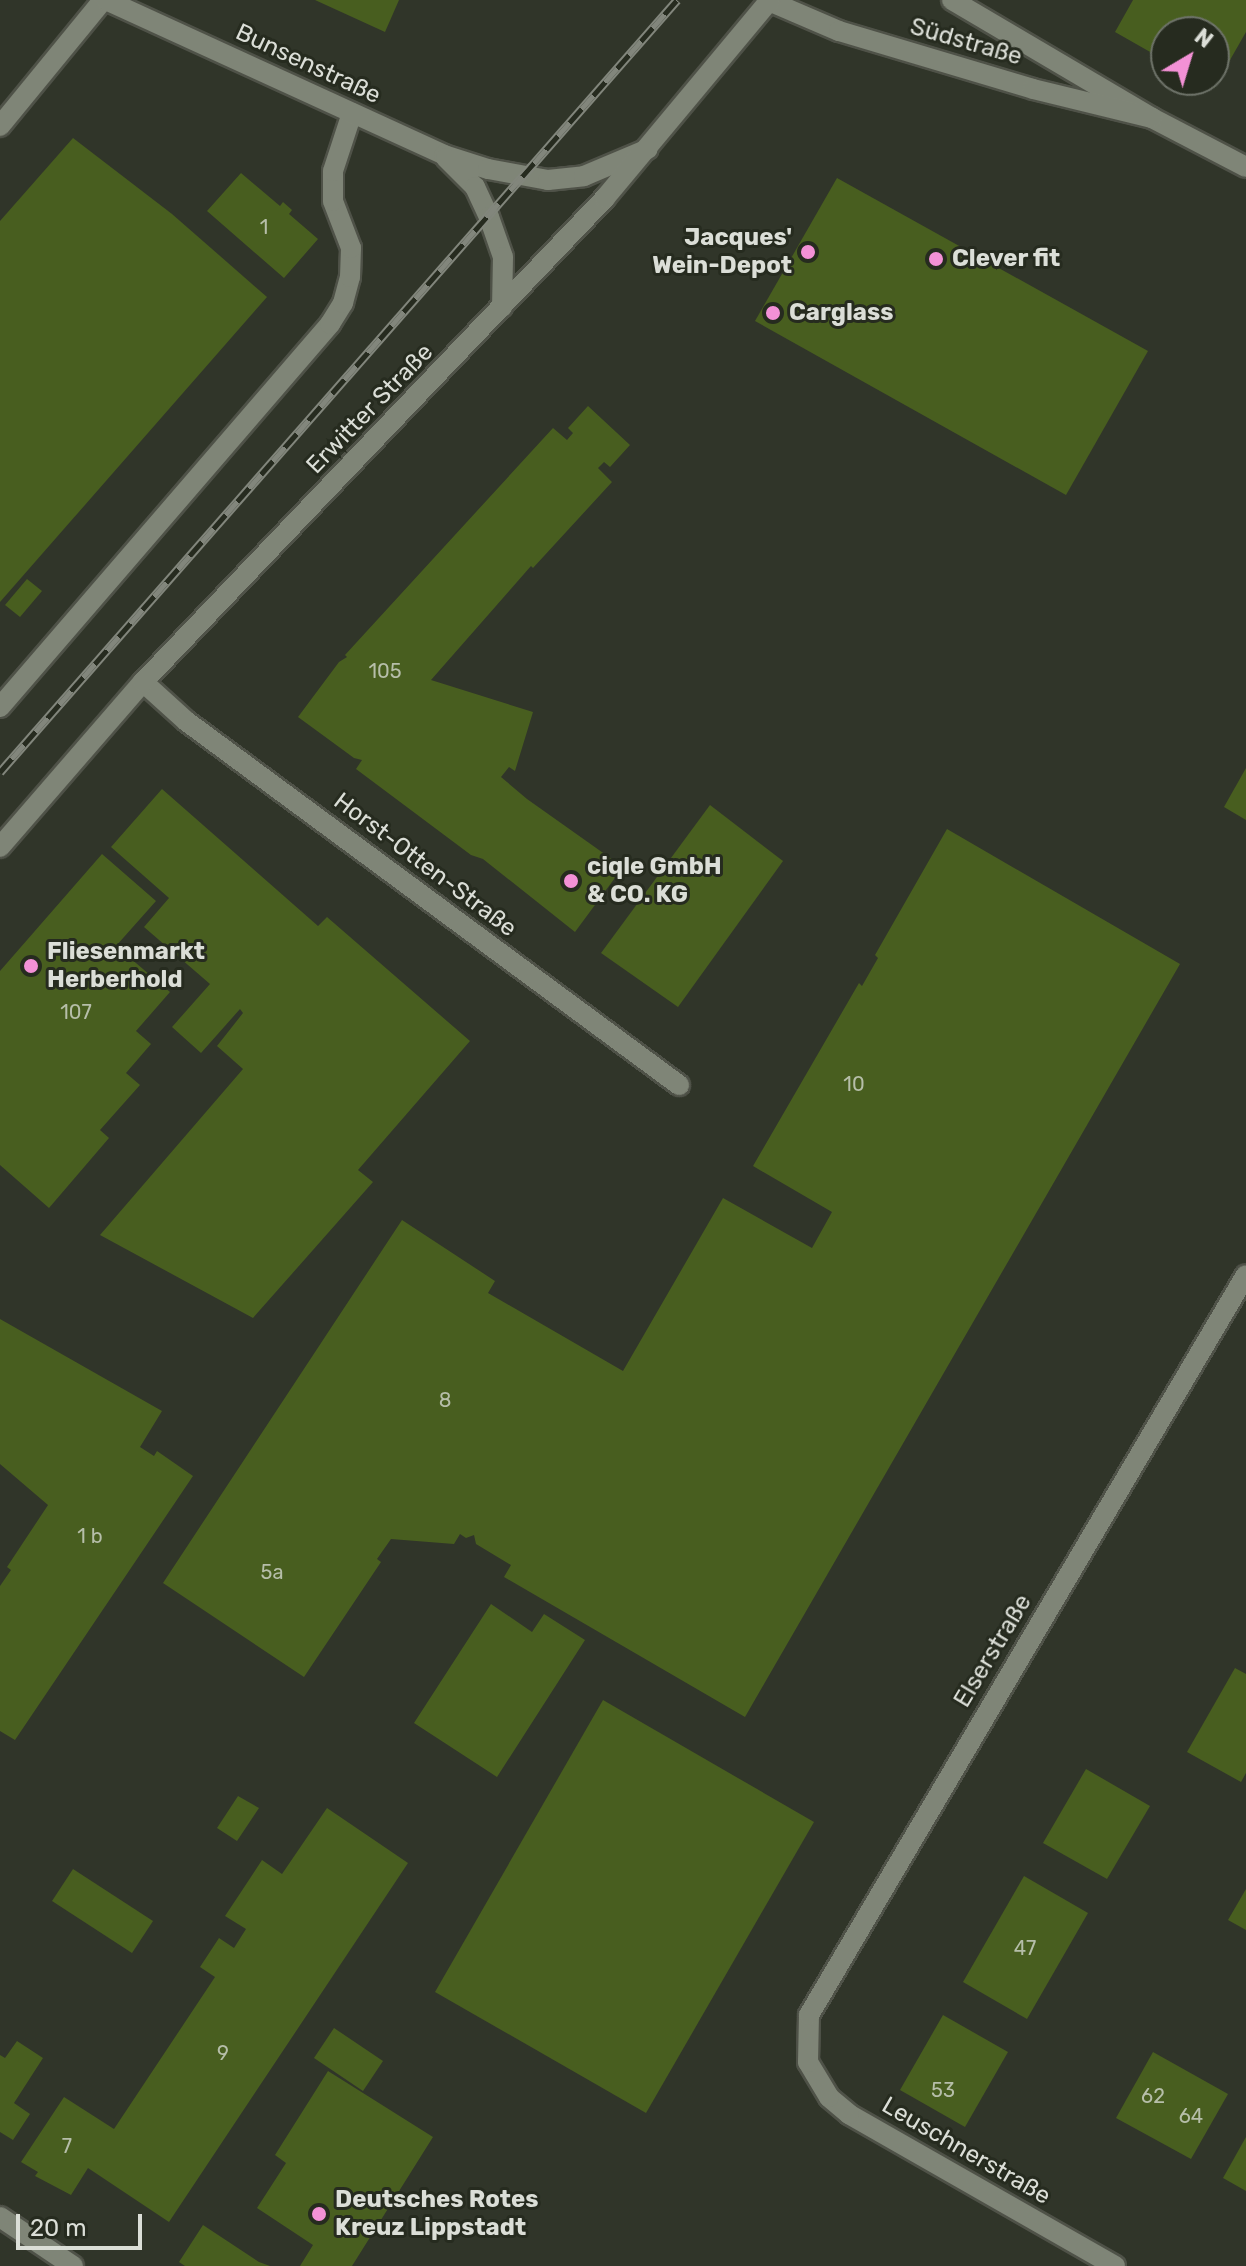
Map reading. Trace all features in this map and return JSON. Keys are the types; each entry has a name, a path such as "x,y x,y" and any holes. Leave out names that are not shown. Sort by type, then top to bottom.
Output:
{"street":[{"name":"Bunsenstraße","path":"104,0 444,155 524,178 548,180 584,176 648,149"},
{"path":"0,126 104,0"},
{"name":"Südstraße","path":"952,0 1152,118 1246,167"},
{"name":"Südstraße","path":"770,1 839,31 1033,89 1152,118"},
{"name":"Erwitter Straße","path":"0,847 143,682 502,307 648,149 770,1"},
{"path":"0,707 330,324 343,303 350,277 351,248 333,201 333,171 352,113"},
{"name":"Bunsenstraße","path":"444,155 475,187 489,217 503,257 502,307"},
{"name":"Horst-Otten-Straße","path":"143,682 186,721 679,1085"},
{"name":"Elserstraße","path":"808,2062 809,2015 1246,1275"},
{"name":"Leuschnerstraße","path":"808,2062 829,2097 849,2114 1115,2266"},
{"path":"0,2217 73,2266"}],"building":[{"path":"315,0 399,0 385,32"},
{"path":"1133,0 1246,0 1246,32 1230,60 1230,16 1150,16 1150,52 1115,32"},
{"path":"73,138 172,214 267,297 0,602 0,221"},
{"path":"241,173 280,206 283,202 292,210 289,214 318,239 284,278 207,211"},
{"path":"837,178 1148,351 1066,495 755,321"},
{"path":"588,406 630,445 610,467 604,462 598,468 612,482 533,568 531,566 431,680 533,712 515,771 509,767 501,777 623,867 575,932 483,859 471,855 356,769 362,760 354,758 298,717 339,662 347,657 345,655 553,428 567,440 573,433 568,428"},
{"path":"27,579 42,591 20,617 5,605"},
{"path":"1246,768 1246,820 1224,807"},
{"path":"162,789 318,926 327,917 470,1041 358,1170 373,1182 253,1318 100,1235 243,1069 217,1046 243,1013 240,1009 201,1053 172,1027 210,984 144,927 169,898 111,847"},
{"path":"710,805 783,861 678,1007 601,953"},
{"path":"947,829 1180,964 745,1717 504,1577 511,1565 476,1544 474,1535 466,1538 460,1534 454,1544 391,1539 377,1559 381,1562 304,1677 163,1583 402,1220 495,1281 488,1293 623,1371 723,1198 812,1248 832,1212 753,1166 859,983 862,986 878,958 875,955"},
{"path":"102,854 156,901 116,946 170,992 136,1031 151,1044 126,1073 140,1085 100,1130 109,1138 49,1208 0,1165 0,971"},
{"path":"0,1319 162,1411 140,1447 154,1456 157,1451 193,1476 15,1740 0,1731 0,1586 11,1570 7,1567 48,1505 0,1464"},
{"path":"491,1604 532,1632 544,1614 585,1640 497,1777 414,1723"},
{"path":"1235,1668 1246,1674 1246,1773 1241,1782 1187,1752"},
{"path":"603,1700 814,1822 646,2113 435,1992"},
{"path":"1086,1769 1150,1806 1107,1879 1043,1843"},
{"path":"238,1796 259,1808 237,1841 217,1828"},
{"path":"327,1808 408,1863 169,2222 88,2168 71,2195 35,2176 38,2172 21,2162 64,2097 114,2129 215,1977 200,1967 219,1938 234,1948 246,1929 225,1916 262,1860 282,1874"},
{"path":"73,1869 153,1921 132,1953 52,1901"},
{"path":"1024,1876 1088,1913 1027,2019 963,1982"},
{"path":"1246,1889 1246,1930 1228,1920"},
{"path":"943,2015 1008,2052 965,2127 900,2090"},
{"path":"334,2028 383,2061 363,2091 314,2058"},
{"path":"17,2041 43,2058 14,2103 30,2114 13,2140 0,2132 0,2055 5,2058"},
{"path":"1153,2052 1228,2094 1191,2159 1116,2118"},
{"path":"328,2071 433,2137 352,2266 300,2266 313,2245 257,2208 286,2163 275,2155"},
{"path":"1246,2137 1246,2191 1223,2178"},
{"path":"203,2225 270,2266 185,2266 179,2262"}],"railway":[{"path":"0,772 677,0"}],"place":[{"name":"Jacques' Wein-Depot","path":"808,252"},
{"name":"Clever fit","path":"936,259"},
{"name":"Carglass","path":"773,313"},
{"name":"ciqle GmbH & CO. KG","path":"571,881"},
{"name":"Fliesenmarkt Herberhold","path":"31,966"},
{"name":"Deutsches Rotes Kreuz Lippstadt","path":"319,2214"}]}
